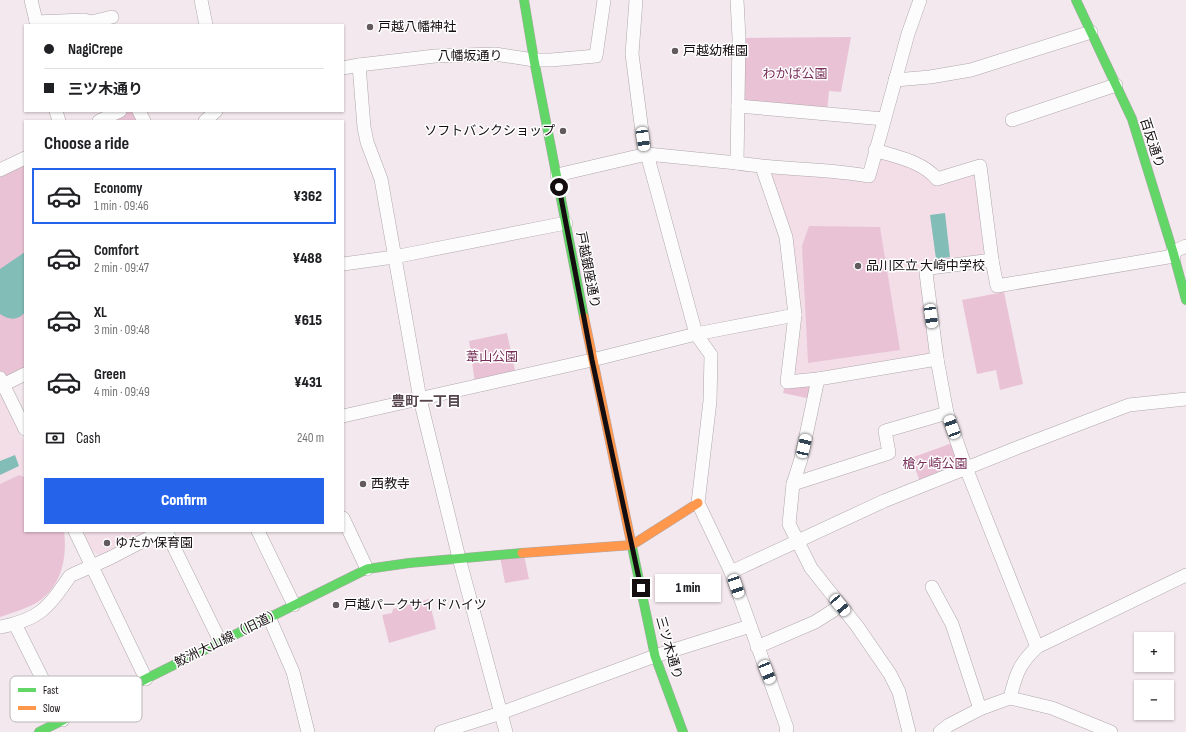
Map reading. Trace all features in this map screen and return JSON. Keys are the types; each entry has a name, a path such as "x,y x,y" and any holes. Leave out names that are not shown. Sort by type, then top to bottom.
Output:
{"street":[{"path":"31,0 36,24 84,20 91,22 112,17"},
{"path":"201,0 206,24"},
{"name":"戸越銀座通り","path":"524,0 534,60 592,360 632,545"},
{"name":"八幡坂通り","path":"344,68 435,56 495,54 534,60 551,60 596,56 604,0"},
{"path":"636,0 632,54 646,154 696,334 711,355 710,401 698,504 731,572 757,647 777,697 787,728 786,732"},
{"path":"737,0 739,38 737,163"},
{"path":"557,175 646,154 762,167 848,172 868,176 908,34 920,0"},
{"name":"百反通り","path":"1076,0 1132,119 1177,259 1186,300"},
{"path":"896,80 930,77 971,70 1091,32"},
{"path":"359,65 364,126 367,142 381,179 420,399 459,558 506,732"},
{"path":"1012,120 1116,85"},
{"path":"738,106 884,119"},
{"path":"101,120 118,112"},
{"path":"207,120 215,112"},
{"path":"875,150 917,164 930,171 937,179 980,166 992,260 997,286 1177,259 1186,246"},
{"path":"0,170 24,158"},
{"path":"762,167 786,237 795,315 787,382 818,379 937,360"},
{"path":"344,264 394,257 566,223"},
{"path":"992,260 930,268 926,273 937,360 947,414 966,468 1037,647"},
{"path":"344,416 592,360 696,334 795,315"},
{"path":"24,374 2,382 24,427"},
{"path":"818,379 793,484 789,524 811,568 857,626 890,674 899,692 909,732"},
{"path":"731,572 884,501 1129,405 1186,399"},
{"path":"793,484 889,453 884,431 947,414"},
{"path":"632,545 698,504"},
{"path":"344,520 367,569"},
{"path":"75,532 146,679"},
{"path":"0,627 15,624 38,614 48,606 70,576 160,532"},
{"path":"166,532 220,641"},
{"path":"258,532 294,605"},
{"name":"鮫洲大山線（旧道）","path":"142,681 367,569 459,558 632,545"},
{"name":"三ツ木通り","path":"632,545 655,656 683,732"},
{"path":"1010,698 1017,673 1026,658 1037,647 1186,575"},
{"path":"932,586 952,624 980,709"},
{"path":"757,647 815,622 834,610"},
{"path":"268,618 293,672 308,732"},
{"path":"15,624 38,676"},
{"path":"440,732 501,713 655,656 750,626"},
{"path":"940,732 949,725 980,709 1010,698 1052,708 1111,732"},
{"name":"鮫洲大山線（旧道）","path":"39,732 60,725"}],"shaded area":[{"name":"品川区立 大崎中学校","path":"878,154 929,174 975,172 988,254 935,264 931,260 920,269 933,356 796,378 790,375 798,319 769,180 772,172 870,180"},
{"path":"0,393 24,443 24,476 19,475 0,484"},
{"name":"ゆたか保育園","path":"85,532 147,532 104,554 99,555 91,550 85,537"}],"green space":[{"name":"わかば公園","path":"851,37 841,92 829,91 827,113 738,106 739,38"},
{"path":"118,112 140,112 144,120 102,120"},
{"path":"24,159 24,374 0,378 0,171"},
{"path":"809,226 880,227 900,350 808,363 802,246"},
{"path":"1004,292 1023,384 1000,390 996,370 977,374 962,300"},
{"name":"葦山公園","path":"507,333 516,375 475,383 469,341"},
{"path":"814,382 811,399 783,393 785,386"},
{"name":"槍ヶ崎公園","path":"955,442 964,467 921,484 911,458"},
{"path":"19,475 24,477 24,532 64,532 65,549 62,568 55,585 49,592 37,602 0,617 0,484"},
{"path":"524,555 529,579 505,583 500,557"},
{"path":"429,599 436,629 389,643 382,615 392,613 393,609"}],"water":[{"path":"945,213 950,257 936,259 930,215"},
{"path":"24,253 24,313 13,319 0,314 0,269"},
{"path":"15,455 19,466 0,475 0,461"}],"traffic: fast":[{"path":"524,0 534,60 584,317"},
{"path":"1076,0 1132,119 1173,252 1186,300"},
{"path":"631,542 655,656 683,732"},
{"path":"142,681 367,569 409,563 522,553"},
{"path":"39,732 59,722"}],"traffic: slow":[{"path":"584,317 631,542"},
{"path":"522,553 632,545 698,503"}],"place":[{"name":"戸越八幡神社","path":"370,27"},
{"name":"戸越幼稚園","path":"675,51"},
{"name":"ソフトバンクショップ","path":"563,131"},
{"name":"品川区立 大崎中学校","path":"858,266"},
{"name":"西教寺","path":"363,484"},
{"name":"ゆたか保育園","path":"107,543"},
{"name":"戸越パークサイドハイツ","path":"336,605"}],"district":[{"name":"豊町一丁目","path":"426,401"}],"route":[{"path":"559,187 592,360 641,588"}]}
